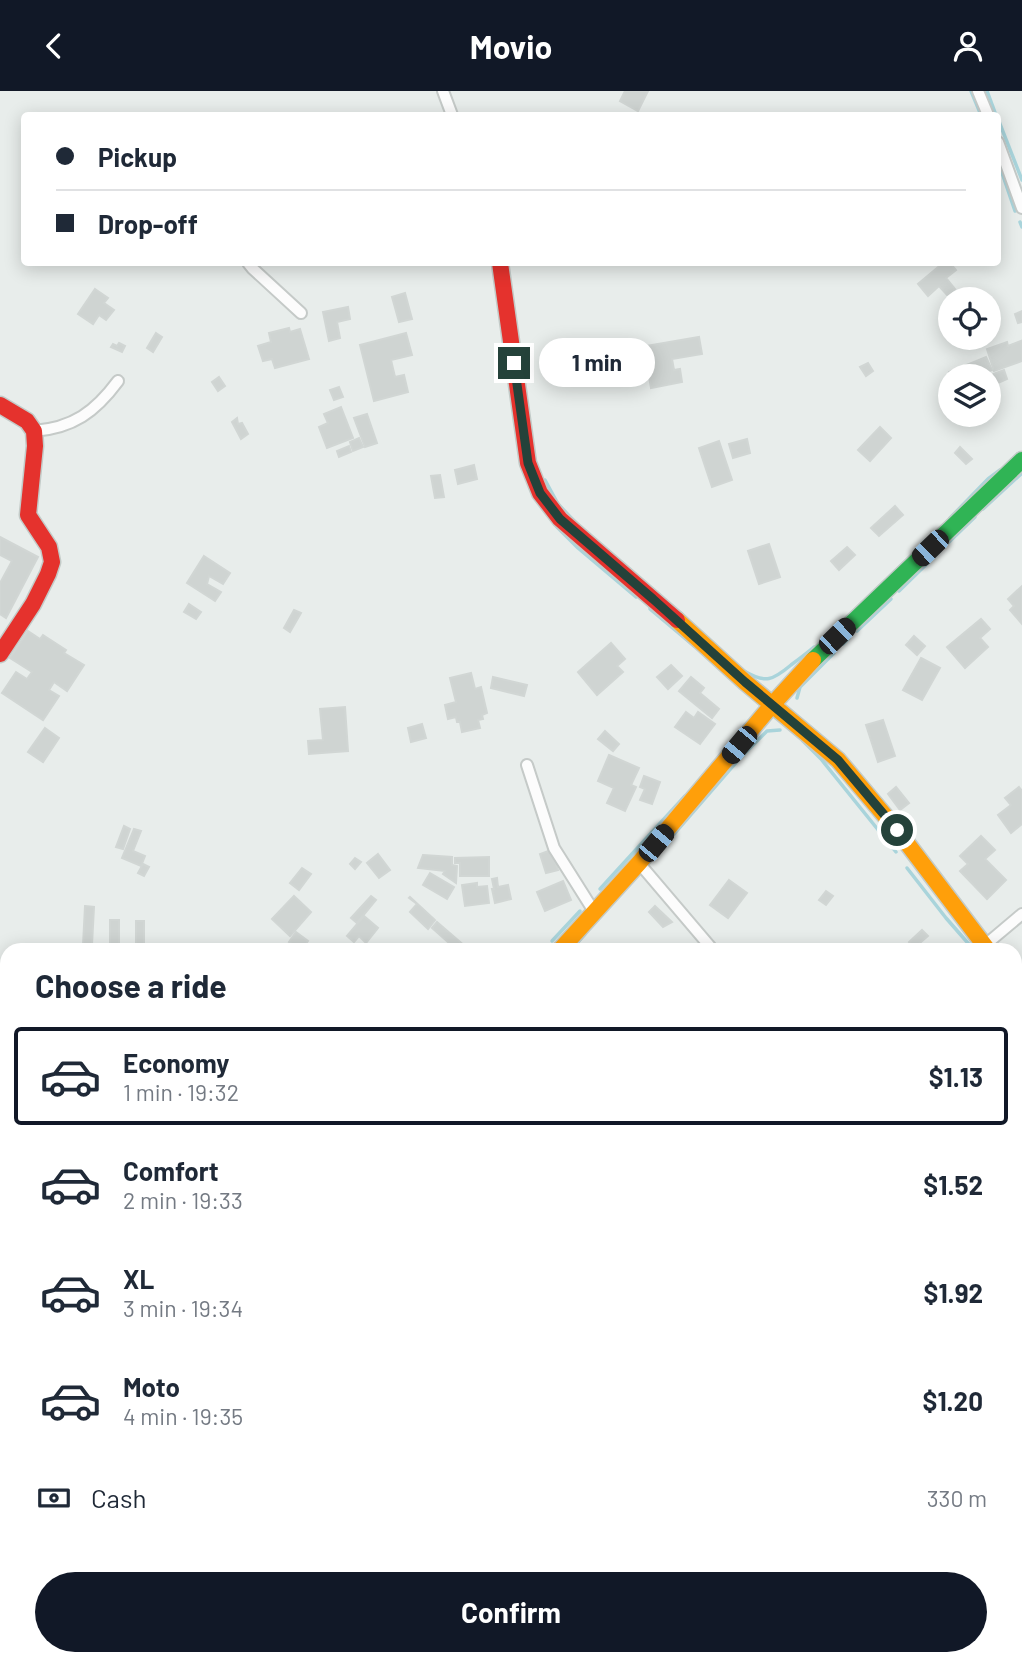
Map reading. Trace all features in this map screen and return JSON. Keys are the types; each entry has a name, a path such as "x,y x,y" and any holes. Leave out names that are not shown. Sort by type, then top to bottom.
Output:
{"street":[{"path":"443,91 451,112"},
{"path":"978,91 987,112"},
{"path":"1001,150 1022,208"},
{"path":"250,266 301,313"},
{"path":"500,266 528,463 540,493 560,519 838,760 897,830 982,943"},
{"path":"34,431 51,430 90,412 118,381"},
{"path":"0,405 27,421 34,431 29,515 31,523 46,539 53,556 46,583 0,655"},
{"path":"567,943 818,655 1022,460"},
{"path":"527,765 554,848 595,913"},
{"path":"639,863 707,943"},
{"path":"991,943 1022,913"}],"building":[{"path":"625,91 648,91 638,111 620,101"},
{"path":"939,266 953,266 956,270 946,278 953,287 939,286 928,296 918,284"},
{"path":"95,289 108,298 104,303 114,310 106,320 99,315 93,324 78,314"},
{"path":"405,293 412,319 399,322 392,297"},
{"path":"348,307 350,319 337,322 340,338 329,341 323,312"},
{"path":"1022,311 1022,322 1018,323 1015,314"},
{"path":"289,328 290,332 300,329 309,359 275,368 272,359 263,361 258,346 271,342 269,333"},
{"path":"156,333 162,337 153,352 147,348"},
{"path":"406,333 412,355 391,360 395,377 404,375 408,392 374,401 360,345"},
{"path":"699,337 702,354 672,359 674,370 680,369 682,382 651,388 640,347"},
{"path":"1021,341 1022,361 1001,368 1001,364 992,364 987,350 1001,350 1001,344 1007,342 1008,346"},
{"path":"119,343 125,346 122,352 111,347"},
{"path":"986,357 989,364 969,364"},
{"path":"868,363 873,371 866,376 860,367"},
{"path":"1004,370 1007,379 1001,382 1001,371"},
{"path":"219,377 225,386 218,391 212,382"},
{"path":"339,387 343,397 334,400 330,390"},
{"path":"341,407 353,438 327,448 319,427 328,423 324,414"},
{"path":"367,414 377,443 365,447 354,418"},
{"path":"237,418 238,424 242,423 248,434 241,439 232,422"},
{"path":"880,427 891,438 870,461 858,450"},
{"path":"359,438 363,447 353,451 350,442"},
{"path":"747,439 750,453 733,458 729,444"},
{"path":"719,441 732,480 712,487 699,448"},
{"path":"349,446 351,452 339,457 337,451"},
{"path":"960,447 972,459 966,464 955,453"},
{"path":"474,465 477,479 458,484 455,470"},
{"path":"440,475 444,497 435,498 431,476"},
{"path":"895,506 903,515 879,536 871,528"},
{"path":"0,537 38,557 6,618 0,614 0,583 12,561 0,555"},
{"path":"769,544 780,577 759,584 748,551"},
{"path":"847,547 855,555 839,570 831,561"},
{"path":"204,556 230,573 223,584 209,576 207,584 221,592 215,601 187,583"},
{"path":"1022,586 1022,624 1010,610 1014,606 1008,599"},
{"path":"189,604 201,612 196,619 184,612"},
{"path":"294,610 301,613 290,632 284,628"},
{"path":"981,619 990,629 980,638 988,647 965,668 947,647"},
{"path":"28,631 40,639 43,635 66,650 64,653 84,665 67,691 54,682 49,690 59,696 43,720 2,693 16,672 27,679 32,672 10,658"},
{"path":"914,636 925,646 917,655 906,645"},
{"path":"611,643 625,659 617,666 623,672 597,695 578,672"},
{"path":"921,658 940,668 922,700 903,690"},
{"path":"671,665 682,676 668,689 657,677"},
{"path":"471,673 475,689 481,687 487,713 482,715 483,719 478,720 480,728 462,732 456,717 448,719 445,705 456,702 450,678"},
{"path":"493,677 527,685 524,696 491,688"},
{"path":"691,677 704,688 700,693 719,709 712,718 679,691"},
{"path":"345,707 348,751 309,754 308,741 323,740 320,709"},
{"path":"686,712 694,718 698,712 715,724 700,744 675,727"},
{"path":"883,720 895,756 878,762 866,725"},
{"path":"422,724 426,738 411,742 408,728"},
{"path":"45,728 59,738 43,762 28,752"},
{"path":"605,731 619,744 613,751 598,739"},
{"path":"609,755 639,768 631,785 636,787 625,811 607,803 614,788 598,781"},
{"path":"644,776 660,782 652,804 640,800 645,789 640,787"},
{"path":"896,787 909,803 900,810 888,794"},
{"path":"1019,787 1022,791 1022,824 1011,833 998,815 1011,805 1005,798"},
{"path":"124,826 130,829 123,849 116,847"},
{"path":"134,829 141,831 133,851 145,856 141,866 122,858"},
{"path":"981,836 995,850 985,859 1006,880 987,899 960,871 968,864 960,856"},
{"path":"551,850 558,870 546,873 540,854"},
{"path":"378,854 390,870 379,878 367,863"},
{"path":"423,855 452,857 452,865 457,866 456,883 443,874 445,871 418,868"},
{"path":"489,857 489,876 460,876 460,863 455,863 455,858"},
{"path":"355,858 361,862 355,869 350,864"},
{"path":"143,864 149,867 144,876 138,873"},
{"path":"302,868 311,874 299,890 290,883"},
{"path":"430,873 454,887 447,899 423,885"},
{"path":"497,878 498,887 508,885 511,899 495,903 492,879"},
{"path":"729,880 747,893 728,918 710,905"},
{"path":"563,881 571,900 545,911 537,892"},
{"path":"477,883 477,887 487,886 489,903 465,906 462,885"},
{"path":"826,891 833,896 826,905 819,900"},
{"path":"294,896 311,912 290,936 272,919"},
{"path":"371,896 376,900 357,923 351,918"},
{"path":"410,897 435,920 428,929 410,912 417,904"},
{"path":"85,906 94,907 92,943 83,943"},
{"path":"655,906 672,922 663,927 649,912"},
{"path":"364,916 378,928 366,943 359,936 354,942 347,936"},
{"path":"110,920 119,920 119,943 110,943"},
{"path":"136,921 144,921 144,943 136,943"},
{"path":"437,922 461,943 449,943 432,928"},
{"path":"922,930 928,936 920,943 909,942"},
{"path":"296,932 308,941 306,943 289,942"}],"waterway":[{"path":"971,91 980,112"},
{"path":"987,91 995,112"},
{"path":"1001,127 1022,180"},
{"path":"1001,170 1015,211"},
{"path":"1020,222 1022,227"},
{"path":"950,518 1000,470"},
{"path":"983,509 1022,473"},
{"path":"545,480 558,504 576,523"},
{"path":"949,542 975,517"},
{"path":"557,527 636,597"},
{"path":"915,551 926,540"},
{"path":"899,591 940,551"},
{"path":"857,631 891,599"},
{"path":"650,609 694,646"},
{"path":"843,644 849,638"},
{"path":"744,671 758,678 769,679 814,647"},
{"path":"797,698 800,687 834,653"},
{"path":"674,834 767,731 780,730"},
{"path":"803,741 821,759 896,852"},
{"path":"600,889 685,796"},
{"path":"907,868 968,943"},
{"path":"552,941 580,911"},
{"path":"577,943 585,934"}],"traffic: fast":[{"path":"813,660 1022,460"}],"traffic: slow":[{"path":"677,620 745,682 838,760 897,830 983,943"},
{"path":"566,943 639,863 813,660"}],"traffic: jam":[{"path":"500,266 528,463 540,493 560,519 677,620"},
{"path":"0,405 27,421 34,431 28,515 49,547 52,562 33,604 0,654"}],"route":[{"path":"514,363 528,463 540,493 560,519 838,760 897,830"}]}
